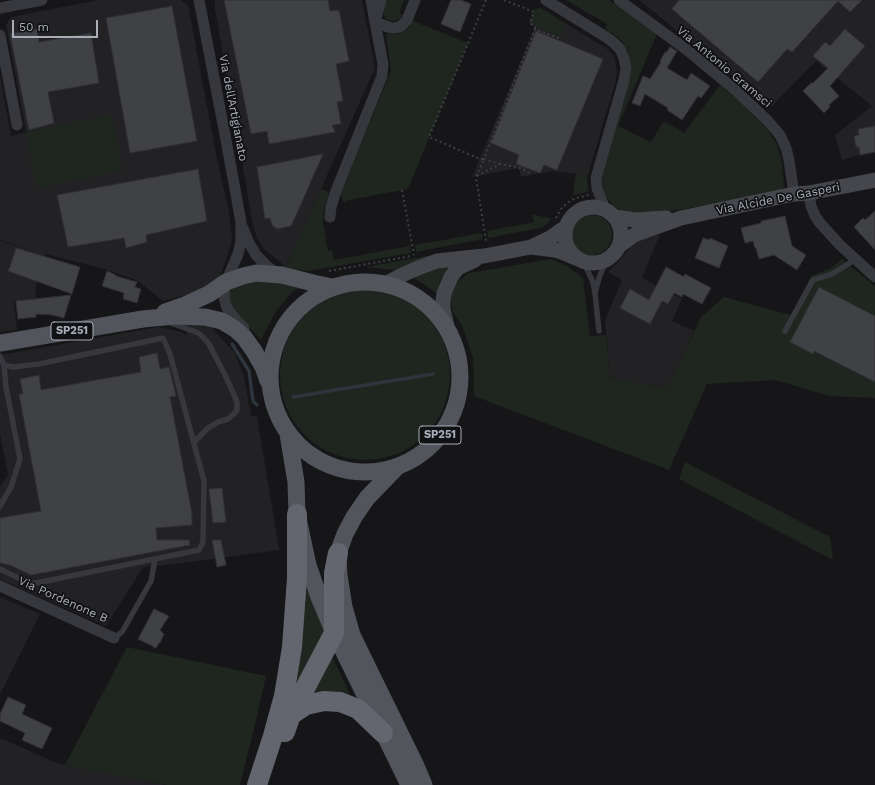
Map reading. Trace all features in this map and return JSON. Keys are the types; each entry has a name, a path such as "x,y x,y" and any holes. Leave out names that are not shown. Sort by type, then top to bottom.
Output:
{"highway":[{"path":"257,785 284,696 292,647 297,578 297,514"},
{"path":"266,785 291,715 334,633 334,572 338,553"},
{"path":"291,715 306,705 324,701 340,702 358,709 383,733"}],"main road":[{"name":"Via Alcide De Gasperi","path":"614,251 634,236 681,218 794,194 809,194 875,180"},
{"path":"589,207 600,207 610,213 618,222 621,234 614,251 604,261 597,263 590,263 564,252 531,247 550,238 559,225 579,210 589,207"},
{"name":"Via Alcide De Gasperi","path":"610,213 635,220 681,218"},
{"path":"559,225 565,234 565,241 568,247 572,253 580,259"},
{"name":"SP251","path":"387,283 418,268 484,247 531,247"},
{"name":"SP251","path":"328,279 290,318 277,341 270,366 272,398 281,423 288,434 309,454 325,464 342,470 360,473 379,472 397,467 419,456 437,440 451,420 459,397 461,372 457,348 447,326 442,301 451,277 458,268 484,247"},
{"name":"SP251","path":"144,319 185,305 209,294 226,282 256,273 282,275 313,284 328,279 345,283 373,281 387,283 405,289 421,299 435,311 447,326"},
{"name":"SP251","path":"0,343 144,319 175,316 205,317 222,321 244,337 263,367 270,385"},
{"path":"288,434 296,482 297,514 308,565 319,598 334,633 409,785"},
{"path":"397,467 367,498 354,517 345,534 338,553 339,575 344,607 352,636 424,785"}],"street":[{"path":"0,8 42,0"},
{"name":"Via dell'Artigianato","path":"199,0 241,222"},
{"path":"330,217 331,207 336,191 382,76 383,64 371,0"},
{"path":"375,22 381,0"},
{"path":"375,22 391,28 400,27 407,20 415,0"},
{"path":"546,0 606,37 620,49 624,58 626,68 624,80 596,178 597,188 610,213"},
{"name":"Via Antonio Gramsci","path":"619,0 687,50 733,88 767,120 780,135 786,148 794,194"},
{"path":"0,35 18,125"},
{"path":"809,194 811,206 818,219 840,245 875,277"},
{"path":"241,222 248,241 256,255 269,268 282,275"},
{"path":"241,222 241,242 238,254 226,282 224,297 227,308 235,320 254,339 266,356 270,366"},
{"name":"Via Pordenone B","path":"0,586 114,638"}],"lane":[{"path":"595,293 603,268 614,251"},
{"path":"580,259 592,282 595,293 599,331"},
{"path":"784,330 813,280 832,274 856,259"},
{"path":"144,319 167,322 200,334 209,344 237,402 237,410 234,414 228,419 218,422 208,428 194,442"},
{"path":"0,569 31,584 199,550 203,542 204,481 170,354 163,338 39,364 13,367 4,365"},
{"path":"0,356 4,365 6,387 20,459 11,487 0,506"},
{"path":"114,638 122,632 151,581 155,559"}],"path":[{"path":"486,0 429,137 480,159 517,167 527,171 531,175"},
{"path":"504,0 534,12 530,24 535,27 535,29 559,38"},
{"path":"484,247 476,176 484,160 535,29"},
{"path":"476,176 500,164"},
{"path":"328,279 414,255 402,190"},
{"path":"559,225 561,209 567,203 576,198 590,194"}],"shaded area":[{"path":"99,0 181,0 188,5 216,154 229,212 232,239 226,261 220,275 204,290 163,301 138,281 105,269 45,254 46,256 37,281 35,298 14,302 17,330 0,332 0,241 35,252 0,240 0,75 11,136 26,132 6,25 11,17"},
{"path":"215,0 362,0 375,68 286,267 264,249 257,238 253,225 215,10"},
{"path":"385,0 404,0 399,13 403,15 396,21 386,19 383,10"},
{"path":"566,0 609,0 657,34 618,126 651,142 664,121 684,133 720,85 740,102 767,129 777,144 782,163 784,187 778,193 661,213 639,214 624,212 614,207 607,198 601,176 631,73 629,54 619,38 605,29 607,24"},
{"path":"639,0 875,0 875,150 842,160 835,135 872,106 816,61 771,107"},
{"path":"541,8 565,23 560,37 529,24 532,14 535,9"},
{"path":"413,21 468,43 408,189 349,200 344,203 341,196 343,188 391,71 386,34 402,33"},
{"path":"565,23 606,48 614,56 617,70 616,80 588,175 552,171 521,177 519,168 472,177 535,27 560,37"},
{"path":"112,114 123,171 36,188 26,132"},
{"path":"576,174 588,175 588,192 573,195"},
{"path":"321,189 329,192 324,210 323,223 328,251 332,251 334,260 410,246 411,253 309,271 286,267"},
{"path":"532,214 551,219 546,225 540,228 488,238 487,231 534,222"},
{"path":"596,215 603,218 609,224 612,235 611,243 603,252 596,255 588,255 581,252 573,243 572,231 575,224 584,216"},
{"path":"482,233 483,239 416,252 415,245"},
{"path":"660,234 642,278 682,299 672,321 694,331 667,388 610,378 605,320 622,280 608,272 636,242"},
{"path":"432,255 396,270 366,267"},
{"path":"551,259 567,266 583,278 590,336 606,335 610,378 667,388 701,317 724,297 791,315 811,276 831,268 842,259 875,286 875,398 829,396 775,380 707,384 669,470 474,396 473,357 462,325 453,313 450,295 457,282 469,273"},
{"path":"453,264 440,281 437,294 414,278 416,276"},
{"path":"263,278 299,288 291,293 275,313 261,340 234,310 229,297 232,288"},
{"path":"365,290 390,294 405,300 419,309 431,321 440,335 446,350 450,375 446,400 440,415 431,429 419,441 405,450 390,456 365,460 340,456 325,450 311,441 299,429 290,415 284,400 280,375 284,350 290,335 299,321 311,309 325,300 340,294"},
{"path":"200,322 211,327 234,352 244,376 251,416 257,416 279,550 143,567 106,626 0,579 0,486 8,475 0,434 0,355 158,327 178,331 187,335 184,323"},
{"path":"685,462 830,537 833,560 679,479"},
{"path":"305,583 325,628 293,695"},
{"path":"0,597 40,614 0,695"},
{"path":"127,647 266,676 240,785 167,785 65,765"},
{"path":"332,656 351,697 313,695"},
{"path":"0,738 57,763 167,785 0,785"}],"building":[{"path":"224,0 328,0 330,11 339,10 349,61 336,64 343,101 337,102 341,124 332,125 335,132 269,144 267,131 251,134"},
{"path":"451,0 461,0 471,4 460,32 441,24"},
{"path":"679,0 862,0 850,12 838,1 792,52 787,49 758,82 672,9"},
{"path":"172,6 197,141 130,153 106,18"},
{"path":"37,29 39,42 91,33 99,83 48,92 54,123 29,130 10,34"},
{"path":"845,29 865,46 830,86 839,96 829,105 830,107 824,113 803,91 828,68 813,56 825,42 830,46"},
{"path":"536,31 603,59 557,170 544,165 540,173 516,164 519,155 491,143"},
{"path":"670,47 677,51 667,68 687,80 691,73 710,86 701,98 698,96 682,120 667,110 668,108 645,94 640,106 632,103 643,76 650,79 661,62 660,61 665,52 666,53"},
{"path":"875,126 875,152 860,155 859,147 856,147 854,136 859,135 858,129"},
{"path":"323,154 291,226 277,229 272,225 270,218 265,219 257,167"},
{"path":"198,169 207,221 146,235 147,242 126,248 124,238 68,247 57,195"},
{"path":"875,211 875,250 854,227 863,218 865,220"},
{"path":"785,216 792,246 806,255 797,270 774,255 759,259 753,241 745,243 741,228 761,223 761,221"},
{"path":"703,238 709,240 710,238 728,246 719,268 695,258"},
{"path":"16,248 80,267 72,294 8,271"},
{"path":"666,267 684,277 685,274 711,288 702,304 683,294 682,297 674,293 668,304 662,301 650,324 620,308 630,289 649,300"},
{"path":"107,271 116,276 137,282 135,287 141,289 137,303 123,299 124,293 102,286"},
{"path":"819,287 875,316 875,382 814,351 813,354 790,342"},
{"path":"71,295 64,318 52,315 36,314 36,317 18,319 16,301"},
{"path":"157,353 160,369 169,367 176,396 170,397 192,514 192,525 156,528 157,540 189,540 190,545 31,575 10,565 0,563 0,518 41,511 19,394 23,394 20,379 39,375 41,390 141,372 139,357"},
{"path":"222,488 226,522 213,523 209,489"},
{"path":"212,540 221,540 226,565 217,567"},
{"path":"154,609 169,616 160,630 164,634 156,648 138,639"},
{"path":"8,697 26,705 22,714 52,728 42,749 22,740 25,733 0,721 0,714"}],"waterway":[{"path":"232,344 249,371 253,401 257,405"},
{"path":"293,397 433,374"}]}
